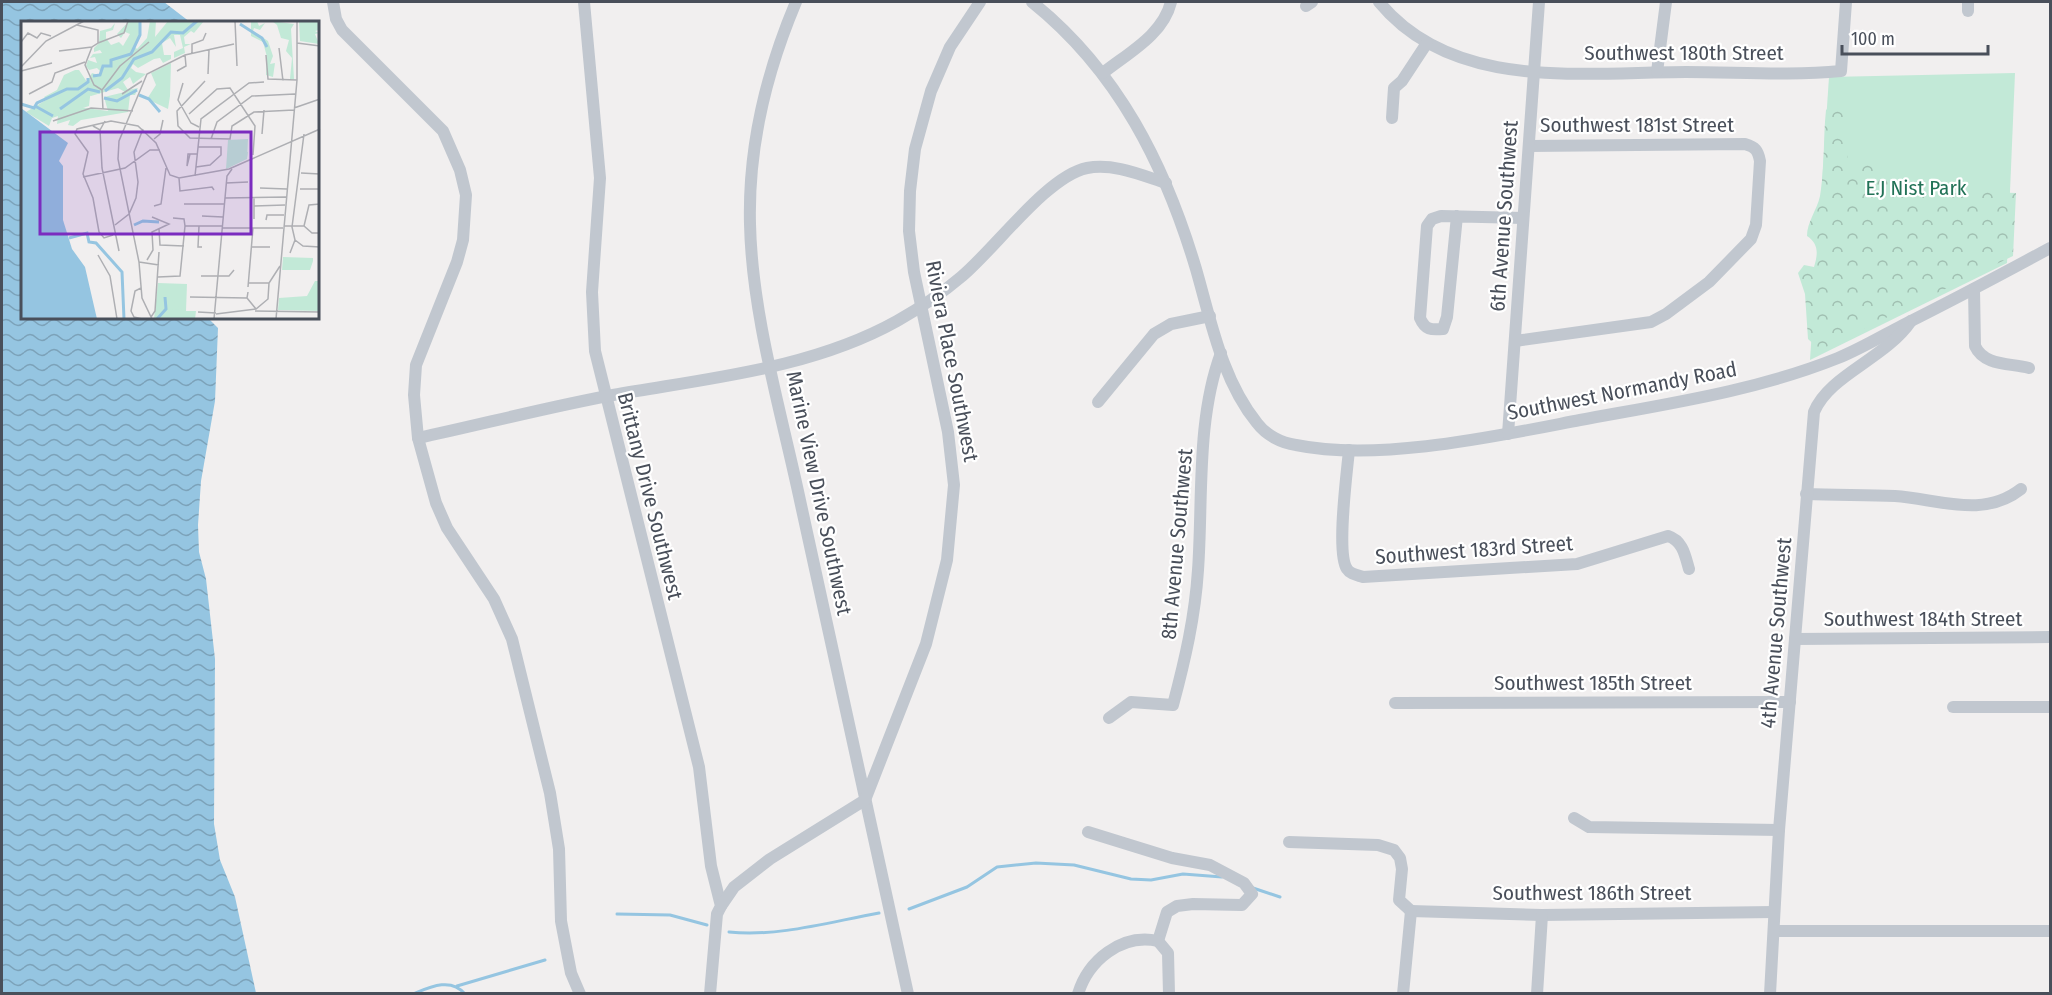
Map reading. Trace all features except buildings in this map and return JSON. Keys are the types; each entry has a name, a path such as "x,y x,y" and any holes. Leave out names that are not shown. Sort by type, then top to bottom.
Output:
{"street":[{"path":"333,2 336,19 342,30 443,131 453,149 466,195 466,222 457,262 416,365 414,395 418,438 436,503 447,528 494,599 512,639 556,828 562,931 571,973 580,993"},
{"name":"Brittany Drive Southwest","path":"584,2 600,178 592,292 593,332 605,397 699,767 711,866 721,906 717,914 710,993"},
{"name":"Marine View Drive Southwest","path":"796,2 776,49 764,88 751,175 752,261 771,366 908,993"},
{"name":"Riviera Place Southwest","path":"865,800 926,644 947,560 954,510 954,485 948,432 923,305 914,272 909,231 915,148 931,91 950,47 980,2"},
{"name":"Southwest Normandy Road","path":"1032,2 1080,46 1102,73 1151,147 1188,241 1231,380 1258,424 1274,438 1293,445 1349,450 1425,445 1508,434 1681,402 1767,382 1839,357 2050,248"},
{"path":"1102,73 1158,29 1167,17 1171,2"},
{"name":"Southwest 180th Street","path":"1378,2 1427,43 1460,56 1534,74 1841,71 1846,2"},
{"name":"6th Avenue Southwest","path":"1508,434 1539,2"},
{"path":"1657,72 1666,2"},
{"path":"1392,118 1394,88 1402,81 1427,43"},
{"name":"Southwest 181st Street","path":"1515,341 1651,322 1709,282 1751,239 1756,225 1760,161 1758,151 1745,144 1529,146"},
{"path":"418,438 605,397 771,366 869,336 923,305 962,277 1043,195 1068,175 1101,166 1166,183"},
{"path":"1457,216 1447,317 1443,329 1431,330 1423,326 1420,318 1427,226 1432,219 1442,216 1457,216 1523,218"},
{"path":"1974,289 1975,346 1978,354 1984,360 2029,368"},
{"path":"1098,402 1154,334 1171,324 1210,316"},
{"name":"4th Avenue Southwest","path":"1770,993 1779,830 1813,418 1819,400 1826,391 1886,350 1902,335 1912,320"},
{"name":"8th Avenue Southwest","path":"1109,718 1131,702 1173,705 1191,634 1198,571 1202,466 1213,373 1221,353"},
{"name":"Southwest 183rd Street","path":"1349,450 1341,551 1347,570 1363,577 1577,564 1668,536 1675,538 1682,546 1689,569"},
{"path":"1806,494 1897,496 1956,506 1994,504 2009,499 2021,489"},
{"name":"Southwest 184th Street","path":"1795,639 2050,638"},
{"name":"Southwest 185th Street","path":"1395,703 1790,702"},
{"path":"1953,707 2050,707"},
{"path":"721,906 734,887 770,859 865,800"},
{"path":"1574,818 1588,827 1779,830"},
{"path":"1088,832 1172,858 1210,865 1244,883 1252,894 1242,905 1178,906 1167,912 1158,942"},
{"path":"1289,842 1378,845 1394,850 1400,858 1402,868 1399,900 1411,911 1403,993"},
{"name":"Southwest 186th Street","path":"1411,911 1542,915 1774,912"},
{"path":"1537,993 1542,915"},
{"path":"1774,932 2050,931"},
{"path":"1078,993 1091,965 1109,951 1124,944 1144,940 1158,942 1168,953 1169,993"}],"green space":[{"name":"E.J Nist Park","path":"2015,73 2007,263 1810,360 1829,77"},
{"path":"1833,103 1844,112 1844,142 1849,163 1876,158 1883,160 1889,175 1887,188 1899,193 1906,185 1914,187 1940,204 1957,191 2016,193 2013,256 1820,350 1808,339 1805,294 1798,273 1804,265 1814,267 1816,258 1816,246 1807,236 1807,231 1820,196 1826,110"}],"water":[{"path":"2,2 164,2 189,21 21,21 21,320 210,320 218,328 215,401 201,481 198,525 199,552 206,579 215,659 214,824 220,860 235,897 256,993 2,993"}],"waterway":[{"path":"909,909 967,887 997,867 1036,863 1074,865 1131,879 1151,880 1183,874 1222,877"},
{"path":"1253,888 1280,897"},
{"path":"729,932 785,931 879,913"},
{"path":"617,914 670,915 707,925"},
{"path":"457,986 545,960"},
{"path":"413,994 440,985 453,986 465,994"}]}
